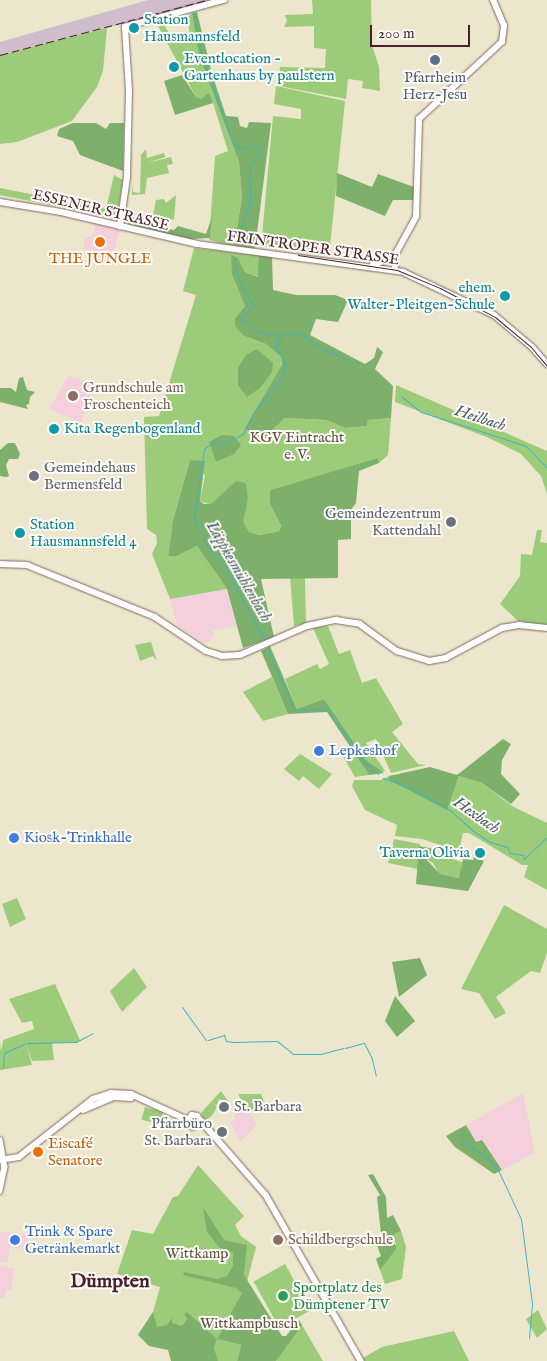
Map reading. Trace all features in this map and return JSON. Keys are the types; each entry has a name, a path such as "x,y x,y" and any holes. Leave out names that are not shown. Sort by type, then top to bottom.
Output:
{"main road":[{"name":"ESSENER STRASSE","path":"0,202 62,212 120,228 197,244"},
{"name":"FRINTROPER STRASSE","path":"197,244 373,265 395,270 488,312 532,347 547,364"}],"street":[{"path":"120,228 126,176 129,91 125,27 224,0"},
{"path":"395,270 400,250 416,217 419,119 502,42 504,26 493,0"},
{"path":"373,265 394,257 400,250"},
{"path":"394,257 395,270"},
{"path":"0,564 16,562 30,566 155,617 180,631 208,652 235,656 307,626 350,621 365,626 397,651 429,661 446,658 502,628 519,625 547,628"},
{"path":"2,1159 22,1153 74,1116 98,1096 118,1092 189,1118"},
{"path":"74,1116 99,1102 113,1097 138,1098"},
{"path":"189,1118 195,1115 199,1123 252,1177 275,1208 361,1361"},
{"path":"189,1118 190,1126 199,1123"},
{"path":"0,1140 2,1159 0,1191"}],"shaded area":[{"path":"148,0 218,0 0,55 0,42"},
{"path":"96,221 120,228 113,257 83,249 85,239 92,235"},
{"name":"Grundschule am Froschenteich","path":"68,376 94,383 81,423 49,409"},
{"path":"227,589 236,626 212,630 214,636 206,644 177,625 170,599"},
{"path":"523,1093 535,1153 502,1170 482,1140 476,1142 466,1125"},
{"path":"242,1101 257,1125 240,1142 230,1122 235,1119 232,1106"},
{"path":"0,1231 29,1235 27,1250 10,1247 7,1263 0,1262"},
{"path":"0,1266 15,1268 11,1290 7,1289 5,1298 0,1298"}],"green space":[{"path":"312,0 371,0 372,45 379,67 380,91 362,88 363,81 348,79 346,99 279,86 280,67 325,68 326,49 314,48 314,26 284,27 287,21 285,15 313,14"},
{"path":"197,12 212,74 226,116 238,117 240,126 247,128 249,122 271,123 255,249 234,247 242,197 239,162 199,56 192,13"},
{"path":"192,13 199,56 239,162 242,197 234,247 209,240 215,156 228,151 213,103 209,94 201,99 196,97 155,20 161,19 172,39 190,35 187,18"},
{"path":"107,28 103,71 97,87 72,121 17,142 0,144 0,55"},
{"path":"182,75 196,97 201,99 209,93 213,103 175,115 164,81"},
{"path":"276,86 345,101 329,256 261,246 273,116 301,119 301,109 274,104"},
{"path":"73,123 96,123 106,129 110,123 124,123 123,171 80,155 73,141 57,136 59,129"},
{"path":"146,149 147,158 164,153 165,157 147,163 171,157 173,164 167,165 169,173 147,178 145,194 132,195 132,184 133,192 140,193 141,155"},
{"path":"337,173 372,187 378,174 414,187 415,200 393,200 385,216 336,196"},
{"path":"114,175 123,180 117,218 0,195 0,188 106,209"},
{"path":"176,195 174,220 153,215 156,200 164,199 166,203"},
{"path":"127,216 143,220 143,224 174,230 178,226 206,234 212,217 210,238 189,239 133,227 125,221"},
{"name":"KGV Eintracht e. V.","path":"194,248 259,255 259,277 245,272 238,258 232,275 245,306 235,318 244,336 266,344 281,357 282,371 274,383 259,441 285,418 327,420 345,428 367,426 368,420 391,418 388,455 379,463 378,459 276,488 270,504 281,524 279,531 260,535 249,532 242,522 248,500 236,481 211,505 200,501 205,475 190,460 173,520 168,556 175,557 197,546 227,589 170,599 152,554 157,543 156,535 147,529 144,417 159,416 196,295 183,291"},
{"path":"231,255 238,258 245,272 258,277 259,255 272,256 273,290 296,295 335,295 348,300 338,322 316,319 310,335 365,364 374,358 377,347 383,352 375,369 393,386 391,418 368,420 367,426 345,428 327,420 285,418 259,442 245,428 282,365 281,357 266,344 244,336 235,326 235,318 245,306 232,275"},
{"path":"257,349 273,363 272,372 260,388 247,397 238,385 238,368 246,355"},
{"path":"23,377 27,390 35,392 30,397 29,404 26,405 28,409 0,402 0,388 11,388 16,392 19,378"},
{"path":"396,385 547,451 547,494 541,476 521,454 489,438 395,402"},
{"path":"222,435 234,436 241,445 234,454 216,462 209,442"},
{"path":"8,443 15,443 20,454 18,459 9,459 6,465 9,476 6,477 0,476 0,450"},
{"path":"378,458 379,463 359,471 356,503 351,510 351,539 338,540 338,578 261,579 274,637 243,648 227,589 197,546 175,557 168,556 173,520 190,460 205,461 200,501 204,504 211,504 236,481 246,483 248,500 243,522 249,532 260,535 279,531 281,525 270,504 270,490"},
{"path":"537,530 542,530 540,542 547,543 547,625 518,621 500,604 520,576 521,554 532,555"},
{"path":"290,577 305,577 306,623 294,626"},
{"path":"328,626 339,654 350,650 362,683 376,678 403,724 392,732 418,764 426,765 391,773 376,739 366,743 385,771 382,772 366,760 324,699 297,709 285,679 317,664 320,669 329,664 313,628"},
{"path":"151,642 157,661 153,656 140,661 135,645"},
{"path":"270,646 297,709 324,699 366,760 384,773 369,775 327,712 288,714 261,651"},
{"path":"272,677 288,714 263,721 243,692"},
{"path":"503,739 511,744 502,760 501,774 520,794 511,804 482,783 459,776 447,810 389,780 389,776 430,767 457,775"},
{"path":"350,746 369,775 355,777 341,753"},
{"path":"300,754 332,774 319,789 303,776 299,781 284,769"},
{"path":"389,776 389,780 447,809 459,776 482,783 512,806 547,823 547,890 524,877 528,865 522,865 469,833 463,833 459,851 422,839 395,836 397,825 365,810 352,786 354,780 381,780"},
{"path":"394,839 420,844 418,869 388,863"},
{"path":"419,846 434,849 426,859 440,874 459,878 463,859 473,860 474,857 484,861 468,891 416,884"},
{"path":"431,852 462,862 460,878 439,874 433,863 426,859"},
{"path":"17,898 26,919 10,927 2,904"},
{"path":"504,905 547,929 547,953 540,973 531,971 496,997 506,1013 495,1019 479,993 461,989"},
{"path":"420,958 427,975 399,997 392,962"},
{"path":"134,968 147,987 122,1012 110,991"},
{"path":"55,984 80,1040 77,1043 52,1043 54,1060 32,1061 26,1045 32,1065 0,1070 0,1041 1,1052 3,1040 34,1029 32,1021 22,1023 9,999"},
{"path":"395,996 415,1021 397,1037 385,1021"},
{"path":"221,1091 229,1102 219,1099 217,1105 213,1103 217,1106 214,1113 205,1122 201,1113"},
{"path":"238,1094 261,1094 266,1106 248,1112"},
{"path":"145,1107 163,1112 160,1125 141,1119"},
{"path":"466,1125 476,1142 482,1140 502,1170 494,1174 455,1147 446,1136"},
{"name":"Wittkamp","path":"198,1165 244,1216 235,1225 241,1236 256,1247 245,1290 217,1339 241,1345 237,1361 218,1361 214,1347 216,1339 138,1335 153,1312 160,1287 117,1274 132,1230 153,1234 173,1197 178,1196"},
{"path":"373,1174 386,1197 387,1218 393,1215 401,1231 393,1235 396,1249 380,1270 376,1259 381,1256 377,1245 382,1243 377,1197 380,1195 368,1175"},
{"name":"Wittkampbusch","path":"203,1207 224,1240 247,1245 244,1275 282,1336 286,1336 299,1320 302,1325 276,1361 237,1361 241,1345 217,1339 242,1293 236,1288 183,1275 184,1272 217,1279 227,1276 233,1266 233,1253 220,1248 207,1232"},
{"path":"401,1231 406,1247 402,1279 385,1284 380,1270 396,1244 392,1235"},
{"name":"Sportplatz des Dümptener TV","path":"285,1264 311,1310 279,1328 254,1281"},
{"path":"538,1310 547,1329 537,1338 526,1319"},
{"path":"153,1312 157,1327 167,1325 172,1318 172,1323 182,1326 187,1319 184,1314 187,1312 217,1339 214,1347 218,1361 171,1361 168,1350 149,1346 138,1335"},
{"path":"302,1325 323,1361 276,1361 297,1328"},
{"path":"454,1331 469,1361 364,1361 363,1358 382,1347"}],"waterway":[{"name":"Läppkesmühlenbach","path":"194,14 201,52 233,144 241,149 255,145 261,151 249,167 250,202 236,242"},
{"name":"Läppkesmühlenbach","path":"234,258 240,283 253,305 241,319 259,332 277,335 276,346 284,362 285,373 255,411 243,434 226,443 214,441 204,449 194,518 207,546 226,569 264,639"},
{"name":"Heilbach","path":"278,337 288,333 303,335 317,346 358,364"},
{"name":"Heilbach","path":"402,397 421,412 526,446 547,468"},
{"name":"Läppkesmühlenbach","path":"268,650 294,710 327,709 363,761 378,774"},
{"name":"Hexbach","path":"383,778 413,789 450,810 472,830 490,842 507,847 510,853 523,855 524,859 547,837"},
{"path":"182,1007 206,1040"},
{"path":"27,1043 76,1042 93,1033"},
{"path":"208,1040 224,1035 226,1041 233,1042 277,1041 293,1054 320,1054"},
{"path":"345,1048 364,1043 372,1059 376,1076"},
{"path":"3,1068 4,1053 24,1044"},
{"path":"321,1054 343,1048"},
{"path":"460,1134 467,1144 489,1159 499,1172 521,1219 532,1304 529,1338"}],"tram line":[{"path":"298,255 397,270 440,288 495,317 531,347 547,366"}],"railway":[{"path":"0,55 206,0"}],"place":[{"name":"Station Hausmannsfeld","path":"134,28"},
{"name":"Pfarrheim Herz-Jesu","path":"435,60"},
{"name":"Eventlocation - Gartenhaus by paulstern","path":"174,67"},
{"name":"THE JUNGLE","path":"100,242"},
{"name":"ehem. Walter-Pleitgen-Schule","path":"505,296"},
{"name":"Grundschule am Froschenteich","path":"73,396"},
{"name":"Kita Regenbogenland","path":"54,429"},
{"name":"Gemeindehaus Bermensfeld","path":"34,476"},
{"name":"Gemeindezentrum Kattendahl","path":"451,522"},
{"name":"Station Hausmannsfeld 4","path":"20,533"},
{"name":"Lepkeshof","path":"319,751"},
{"name":"Kiosk-Trinkhalle","path":"14,838"},
{"name":"Taverna Olivia","path":"480,853"},
{"name":"St. Barbara","path":"224,1107"},
{"name":"Pfarrbüro St. Barbara","path":"222,1132"},
{"name":"Eiscafé Senatore","path":"38,1152"},
{"name":"Trink & Spare Getränkemarkt","path":"15,1240"},
{"name":"Schildbergschule","path":"278,1240"},
{"name":"Sportplatz des Dümptener TV","path":"283,1296"}],"district":[{"name":"Dümpten","path":"110,1281"}]}
